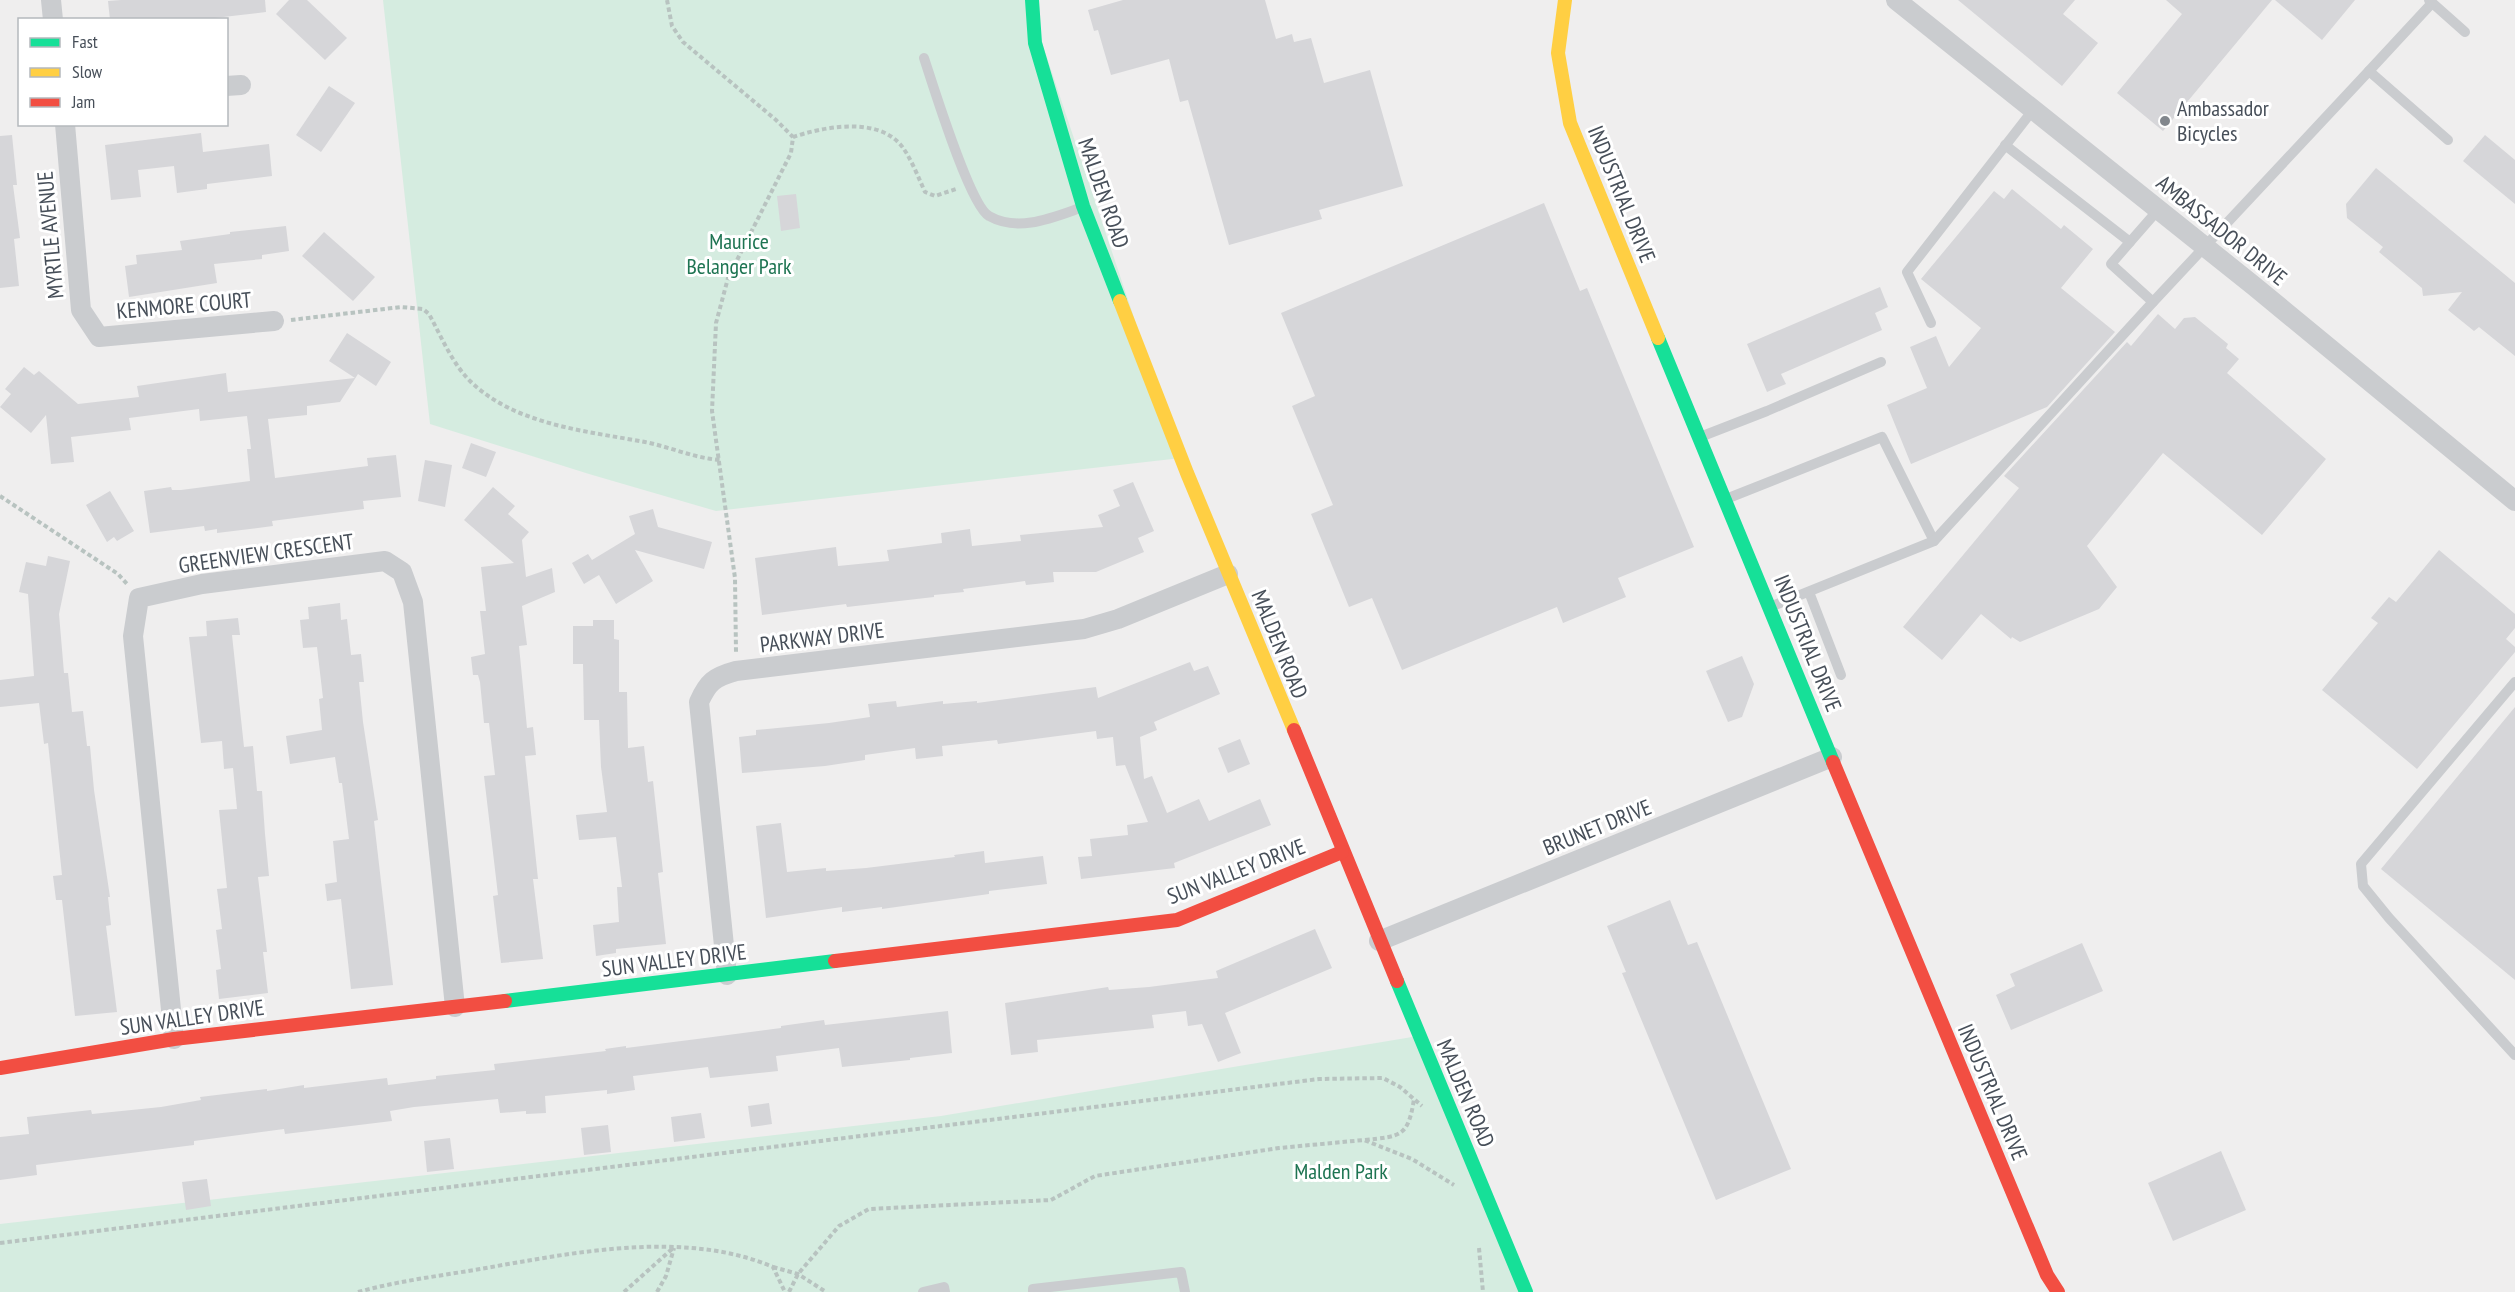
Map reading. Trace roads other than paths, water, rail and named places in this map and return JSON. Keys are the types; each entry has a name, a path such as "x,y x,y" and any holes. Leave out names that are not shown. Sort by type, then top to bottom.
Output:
{"street":[{"path":"51,0 53,18"},
{"name":"MALDEN ROAD","path":"1032,0 1035,43 1083,206 1228,574 1526,1292"},
{"name":"INDUSTRIAL DRIVE","path":"1565,0 1558,52 1570,123 2047,1275 2058,1292"},
{"name":"AMBASSADOR DRIVE","path":"1896,0 2205,247 2515,501"},
{"name":"MYRTLE AVENUE","path":"65,126 81,310 99,337"},
{"name":"KENMORE COURT","path":"99,337 274,321"},
{"name":"GREENVIEW CRESCENT","path":"174,1039 133,636 140,597 202,584 385,561 402,572 413,602 455,1007"},
{"name":"PARKWAY DRIVE","path":"727,975 699,702 707,684 736,671 1084,629 1118,619 1228,574"},
{"name":"BRUNET DRIVE","path":"1380,941 1832,758"},
{"name":"SUN VALLEY DRIVE","path":"0,1068 174,1039 1177,920 1342,852"}],"lane":[{"path":"1770,607 1934,541 2431,1 2465,32"},
{"path":"924,58 970,184 979,205 988,216 1007,221 1039,223 1083,206"},
{"path":"2369,71 2448,140"},
{"path":"1931,323 1907,272 2033,110"},
{"path":"2005,145 2130,242"},
{"path":"2153,302 2111,264 2158,210"},
{"path":"1700,437 1881,362"},
{"path":"1726,500 1882,437 1934,541"},
{"path":"1809,592 1841,675"},
{"path":"2515,682 2361,864 2363,886 2389,918 2515,1055"},
{"path":"1033,1292 1033,1289 1180,1272 1185,1292"},
{"path":"923,1292 944,1287 945,1292"}],"place":[{"name":"Ambassador Bicycles","path":"2165,121"}],"park label":[{"name":"Maurice Belanger Park","path":"739,254"},
{"name":"Malden Park","path":"1341,1171"}]}
